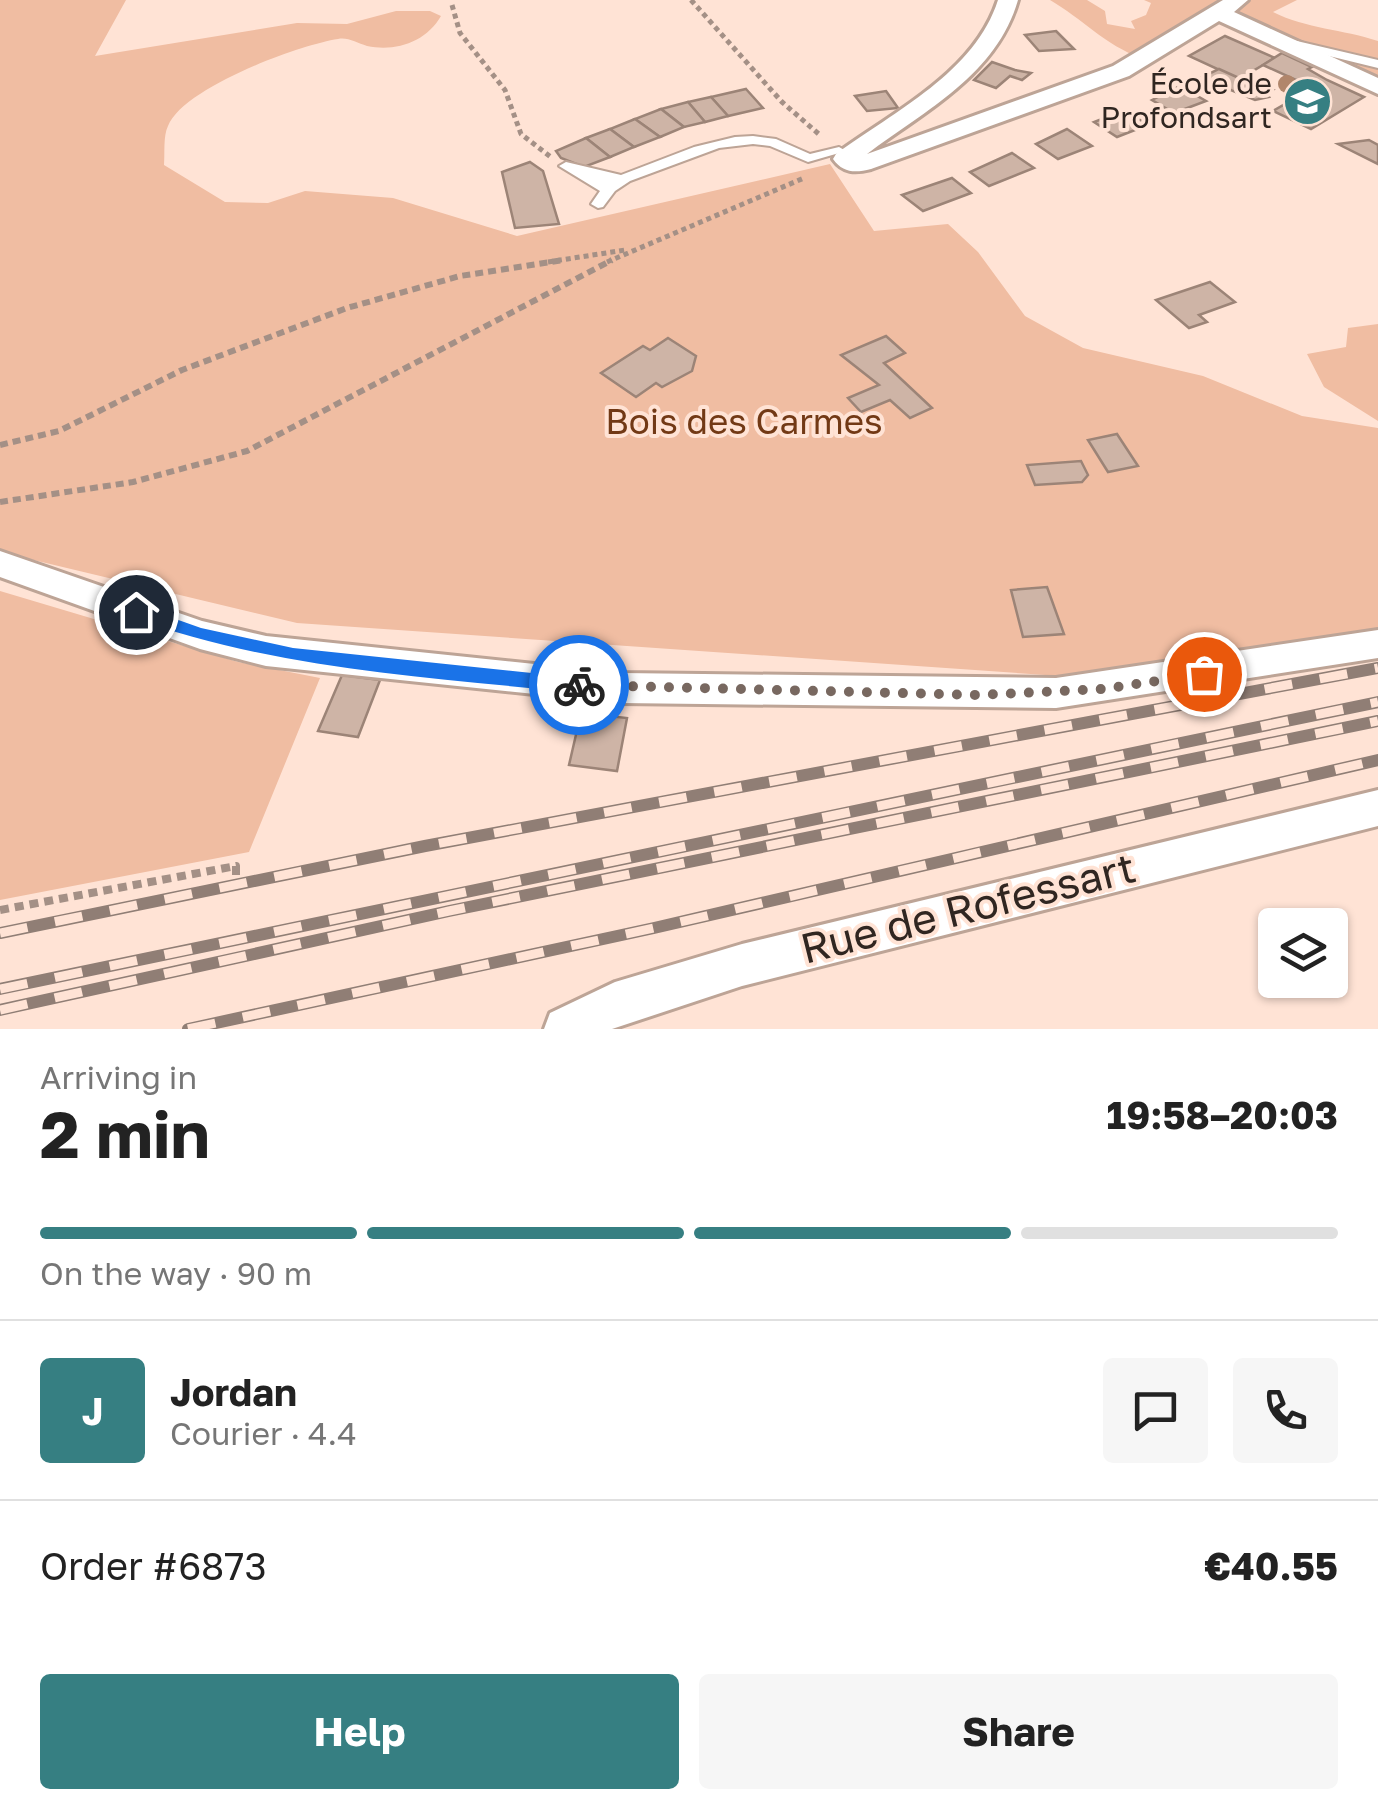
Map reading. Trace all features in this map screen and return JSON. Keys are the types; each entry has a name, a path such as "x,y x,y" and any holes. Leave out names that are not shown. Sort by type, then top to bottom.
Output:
{"street":[{"path":"1008,0 999,30 977,60 846,156 862,164 1090,83 1230,7 1284,42 1378,87"},
{"path":"0,564 200,635 266,650 621,688 1056,692 1103,689 1378,644"},
{"name":"Rue de Rofessart","path":"566,1029 614,1004 742,965 1378,808"}],"lane":[{"path":"1284,42 1378,64"},
{"path":"598,204 607,189 621,179 694,149 732,141 778,142 808,158 846,156"},
{"path":"566,166 621,179"},
{"path":"566,166 607,189"}],"path":[{"path":"0,502 133,482 248,450 502,321 631,249 846,156 782,102 691,0"},
{"path":"452,4 460,33 505,90 521,134 566,166"},
{"path":"0,444 59,431 182,370 347,308 460,276 631,249"},
{"path":"0,910 236,866 236,877"}],"green space":[{"name":"Bois des Carmes","path":"0,0 126,0 95,56 297,23 347,24 396,11 430,11 441,16 427,33 409,43 378,48 342,39 320,43 244,70 195,97 166,130 164,165 225,202 268,203 305,191 393,198 517,236 830,164 874,231 948,224 978,252 1025,316 1083,348 1203,376 1302,416 1378,428 1378,634 1118,680 297,623 0,552"},
{"path":"1050,0 1087,0 1105,11 1107,24 1135,29 1131,21 1146,15 1151,3 1144,0 1297,0 1273,12 1378,41 1378,87 1222,14 1143,59 1116,46"},
{"path":"1378,324 1378,421 1324,387 1307,354 1346,347 1348,328"},
{"path":"0,591 238,662 320,678 249,852 0,900"}],"building":[{"path":"1056,31 1074,49 1039,51 1025,35"},
{"path":"1225,36 1275,58 1239,79 1189,56"},
{"path":"1282,53 1364,97 1311,129 1273,111 1318,85 1307,85 1263,65"},
{"path":"992,62 1031,73 1022,80 1010,76 996,88 974,80"},
{"path":"1219,69 1272,90 1266,93 1269,97 1255,100 1201,78"},
{"path":"1180,86 1206,101 1174,113 1152,100"},
{"path":"746,89 763,108 728,116 711,97"},
{"path":"886,91 898,108 867,111 855,96"},
{"path":"711,97 728,116 705,122 688,102"},
{"path":"688,102 705,122 684,127 661,109"},
{"path":"661,109 684,127 660,137 635,119"},
{"path":"1125,110 1148,125 1117,137 1094,122"},
{"path":"635,119 660,137 634,147 610,129"},
{"path":"610,129 634,147 610,157 586,138"},
{"path":"1067,129 1092,146 1058,159 1036,144"},
{"path":"586,138 610,157 584,167 561,158 556,151"},
{"path":"1369,140 1378,145 1378,164 1338,144"},
{"path":"1012,153 1034,168 989,186 970,172"},
{"path":"530,162 543,171 559,224 515,228 502,172"},
{"path":"952,178 971,193 923,211 902,195"},
{"path":"1210,282 1235,302 1199,315 1207,322 1189,328 1156,300"},
{"path":"886,336 905,353 884,363 932,408 910,418 890,400 861,412 848,398 879,385 841,355"},
{"path":"668,338 696,356 692,371 662,387 656,383 636,397 601,373 643,346 650,350"},
{"path":"1117,434 1138,466 1108,472 1088,440"},
{"path":"1081,461 1088,475 1082,482 1035,485 1027,465"},
{"path":"1047,587 1064,634 1023,637 1011,590"},
{"path":"342,675 380,680 358,737 318,731"},
{"path":"581,713 627,718 617,771 569,765"}],"railway":[{"path":"0,933 425,846 1378,668"},
{"path":"0,989 1378,702"},
{"path":"0,1010 449,911 1378,721"},
{"path":"188,1029 654,928 1378,760"}],"way so far":[{"path":"579,685 979,695 1103,689 1204,674"}],"place":[{"name":"École de Profondsart","path":"1307,101"}],"route":[{"path":"136,612 200,635 293,655 579,685"}]}
